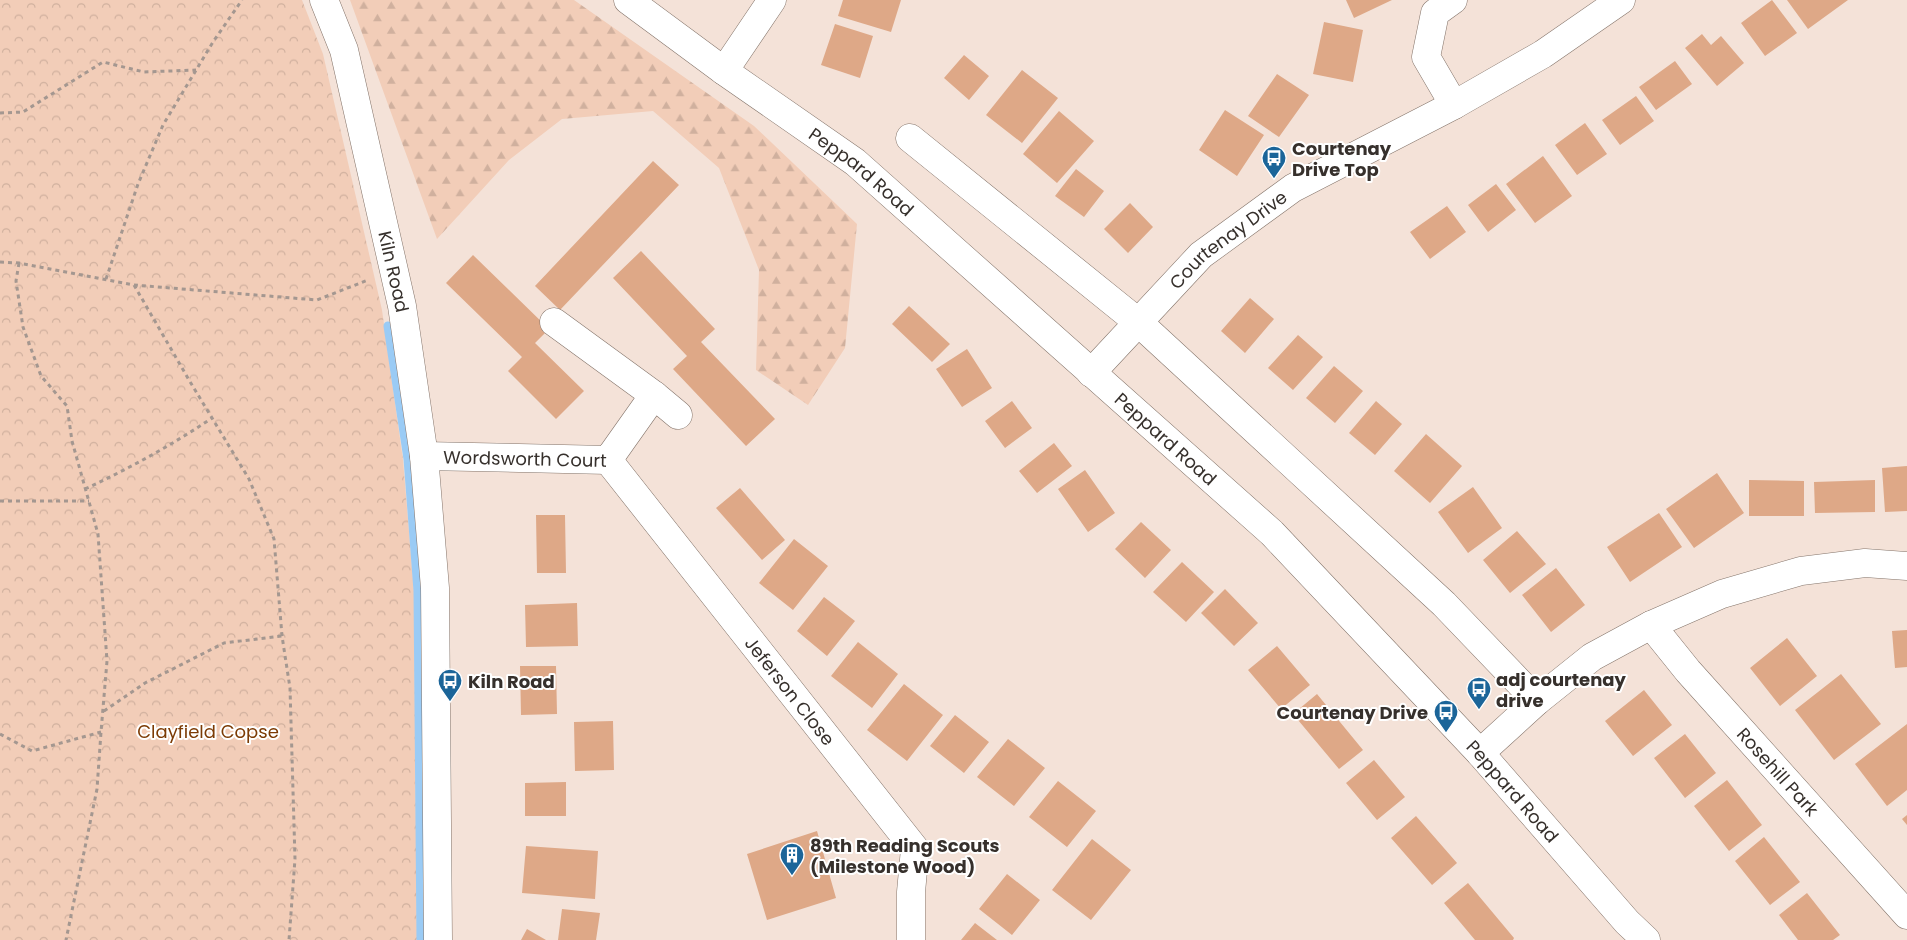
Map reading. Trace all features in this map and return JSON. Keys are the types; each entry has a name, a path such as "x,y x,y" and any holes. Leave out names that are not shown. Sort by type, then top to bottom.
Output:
{"street":[{"name":"Kiln Road","path":"324,0 344,50 402,306 424,456 435,588 438,940"},
{"name":"Peppard Road","path":"628,0 724,71 855,162 1272,533 1480,753 1628,922 1646,940"},
{"path":"724,71 772,0"},
{"path":"1453,0 1435,13 1426,57 1454,105"},
{"name":"Courtenay Drive","path":"1091,373 1201,255 1293,188 1454,105 1543,54 1621,0"},
{"path":"910,138 1138,322 1444,604 1537,701"},
{"path":"554,322 654,395 678,415"},
{"name":"Wordsworth Court","path":"424,456 608,460 654,395"},
{"name":"Jeferson Close","path":"608,460 915,849 910,892 911,940"},
{"path":"1480,753 1537,701 1592,657 1651,625 1722,594 1801,571 1865,563 1907,566"},
{"name":"Rosehill Park","path":"1651,625 1688,671 1907,916"}],"path":[{"path":"106,279 138,184 163,125 213,42 242,0"},
{"path":"0,114 23,112 103,62 144,72 196,70"},
{"path":"0,262 19,263 134,285 318,300 394,270"},
{"path":"19,263 16,282 23,327 41,376 67,406 72,441 98,534 107,662 97,789 66,940"},
{"path":"134,285 188,380 249,478 274,539 282,636 290,688 295,859 289,940"},
{"path":"85,489 135,466 212,418"},
{"path":"0,501 89,501"},
{"path":"103,711 145,683 224,644 282,636"},
{"path":"0,734 32,751 101,732"}],"green space":[{"name":"Clayfield Copse","path":"0,0 302,0 323,54 382,310 403,460 414,591 417,940 0,940"},
{"path":"350,0 574,0 754,126 857,224 845,348 808,405 756,370 759,270 719,168 653,111 562,119 509,160 437,239"}],"building":[{"path":"843,0 901,0 891,32 838,16"},
{"path":"1346,0 1392,0 1354,18"},
{"path":"1772,0 1797,33 1765,56 1741,23"},
{"path":"1787,0 1848,0 1808,29"},
{"path":"1324,22 1363,30 1353,82 1313,74"},
{"path":"835,24 873,36 860,78 821,65"},
{"path":"1702,34 1711,45 1721,36 1744,63 1717,86 1685,48"},
{"path":"964,55 989,76 969,100 944,78"},
{"path":"1675,61 1692,84 1656,110 1639,87"},
{"path":"1022,70 1058,98 1022,143 986,115"},
{"path":"1277,74 1309,95 1279,137 1248,116"},
{"path":"1636,96 1654,121 1620,145 1602,120"},
{"path":"1225,110 1264,135 1237,176 1199,150"},
{"path":"1059,111 1094,141 1057,183 1023,154"},
{"path":"1585,123 1607,154 1577,175 1555,145"},
{"path":"1543,156 1572,196 1535,223 1506,184"},
{"path":"653,161 679,185 560,310 535,286"},
{"path":"1076,169 1104,191 1084,217 1055,196"},
{"path":"1496,184 1516,210 1488,232 1468,205"},
{"path":"1130,203 1153,227 1128,253 1104,229"},
{"path":"1447,206 1466,232 1430,259 1410,232"},
{"path":"641,251 715,329 701,342 775,419 746,446 673,369 687,356 613,278"},
{"path":"473,255 549,329 535,343 584,391 556,419 508,371 522,357 446,283"},
{"path":"1250,298 1274,319 1245,353 1221,331"},
{"path":"909,306 950,344 932,362 892,324"},
{"path":"1298,335 1323,357 1293,390 1268,368"},
{"path":"967,349 992,388 962,407 936,369"},
{"path":"1334,366 1363,391 1335,423 1306,398"},
{"path":"1012,401 1032,428 1005,448 985,421"},
{"path":"1376,401 1402,424 1375,455 1349,433"},
{"path":"1426,434 1462,466 1430,503 1394,471"},
{"path":"1054,443 1072,466 1037,493 1019,471"},
{"path":"1907,466 1907,511 1885,512 1882,468"},
{"path":"1085,470 1115,513 1088,532 1058,489"},
{"path":"1717,473 1744,513 1694,548 1666,509"},
{"path":"1749,480 1804,481 1804,516 1749,516"},
{"path":"1875,480 1875,512 1815,513 1814,482"},
{"path":"1473,487 1502,528 1468,553 1438,512"},
{"path":"740,488 785,540 762,560 716,508"},
{"path":"1659,513 1682,547 1630,582 1607,547"},
{"path":"536,515 565,515 566,573 537,573"},
{"path":"1141,522 1171,550 1145,578 1115,549"},
{"path":"1517,531 1546,564 1510,593 1483,560"},
{"path":"794,539 828,566 793,610 759,583"},
{"path":"1182,562 1214,592 1186,622 1153,592"},
{"path":"1556,568 1585,605 1551,632 1522,595"},
{"path":"1225,589 1258,623 1234,646 1201,613"},
{"path":"824,597 855,621 827,656 797,631"},
{"path":"577,603 578,646 526,647 525,605"},
{"path":"1907,630 1907,667 1895,668 1892,631"},
{"path":"1787,638 1817,676 1780,706 1750,668"},
{"path":"858,642 898,674 872,708 831,676"},
{"path":"1277,646 1310,685 1281,709 1248,670"},
{"path":"520,666 556,666 557,714 521,715"},
{"path":"1841,674 1881,724 1834,760 1795,710"},
{"path":"904,684 943,715 907,761 867,730"},
{"path":"1644,690 1672,725 1633,756 1605,721"},
{"path":"1317,694 1363,750 1339,769 1293,714"},
{"path":"955,715 989,742 964,773 930,746"},
{"path":"613,721 614,770 575,771 574,722"},
{"path":"1907,724 1907,790 1887,806 1855,764"},
{"path":"1685,734 1716,773 1685,798 1654,758"},
{"path":"1008,739 1045,768 1014,806 977,777"},
{"path":"1374,760 1405,797 1377,820 1346,783"},
{"path":"1727,780 1762,825 1729,851 1694,806"},
{"path":"1058,781 1096,811 1067,847 1029,817"},
{"path":"566,782 566,816 525,816 525,783"},
{"path":"1907,815 1907,825 1902,819"},
{"path":"1416,816 1457,863 1432,885 1391,838"},
{"name":"89th Reading Scouts (Milestone Wood)","path":"817,831 836,898 767,920 747,854"},
{"path":"1764,837 1800,882 1770,905 1735,861"},
{"path":"1092,839 1131,870 1091,920 1052,890"},
{"path":"526,846 598,851 595,899 522,893"},
{"path":"1007,874 1040,900 1012,935 979,909"},
{"path":"1468,883 1514,938 1513,940 1475,940 1444,903"},
{"path":"1807,893 1840,935 1833,940 1798,940 1779,915"},
{"path":"562,909 600,913 596,940 558,940"},
{"path":"975,923 997,940 961,940"},
{"path":"527,929 546,940 521,940"}],"waterway":[{"path":"388,326 408,459 418,591 421,940"}],"place":[{"name":"Courtenay Drive Top","path":"1274,179"},
{"name":"Kiln Road","path":"450,702"},
{"name":"adj courtenay drive","path":"1479,710"},
{"name":"Courtenay Drive","path":"1446,733"},
{"name":"89th Reading Scouts (Milestone Wood)","path":"792,876"}]}
